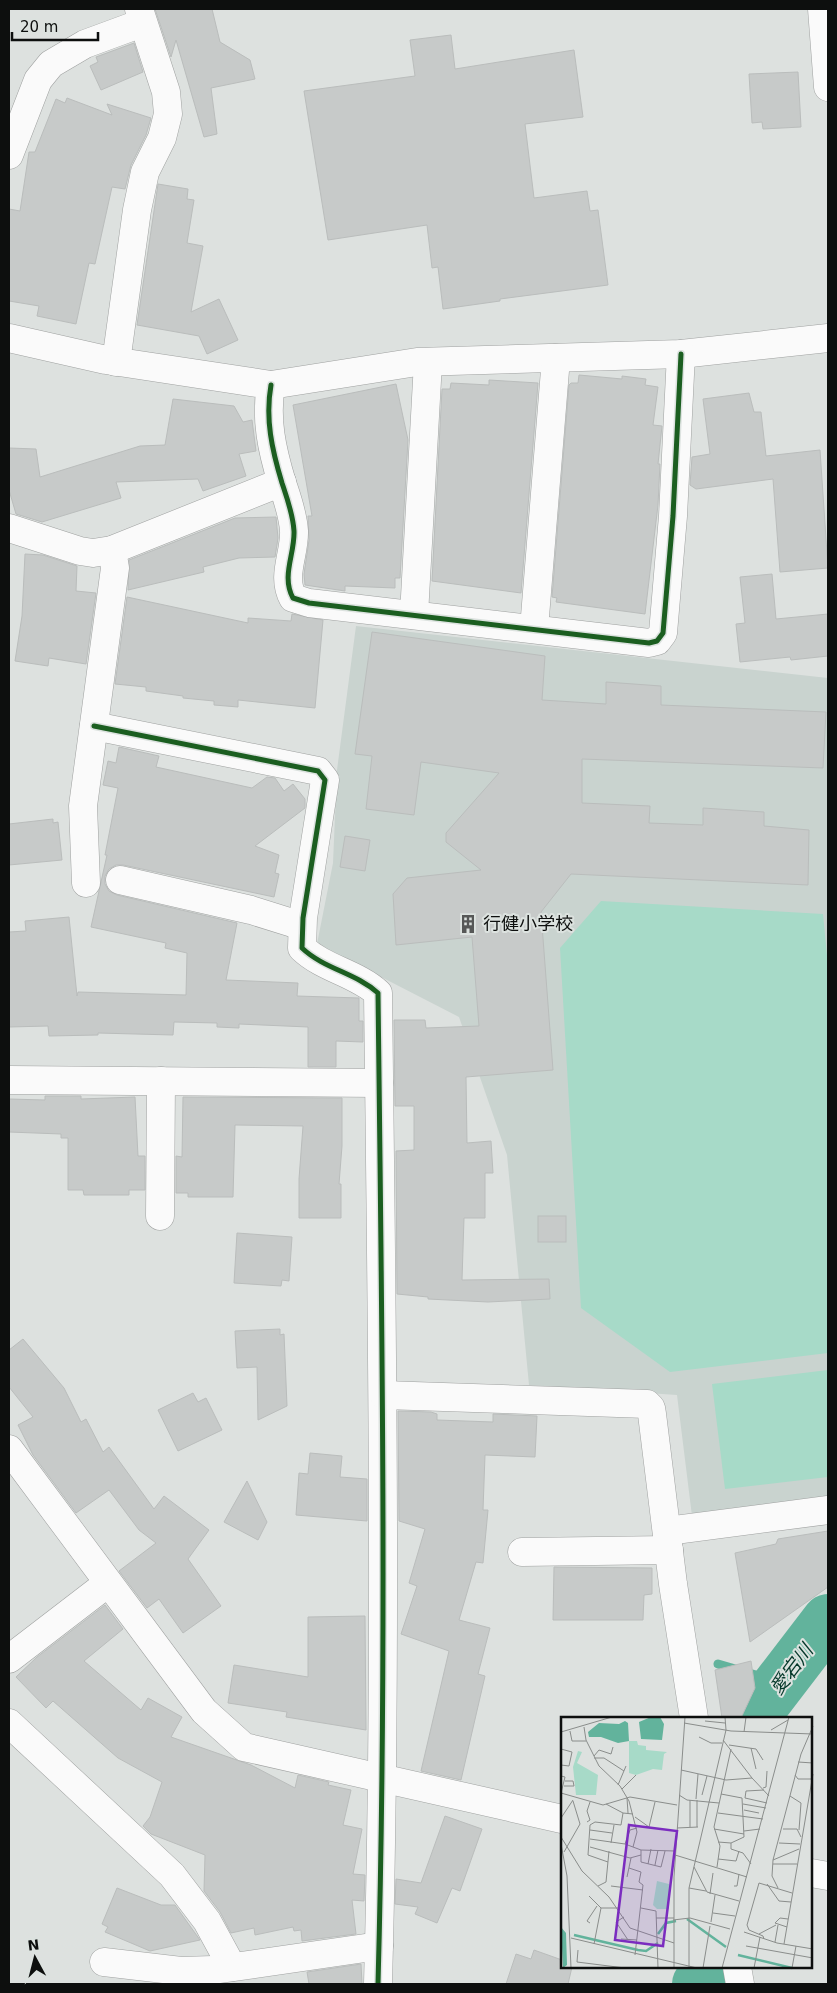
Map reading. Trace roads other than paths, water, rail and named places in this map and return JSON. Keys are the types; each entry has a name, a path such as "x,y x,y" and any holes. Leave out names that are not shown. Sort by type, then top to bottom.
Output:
{"street":[{"path":"822,9 828,87"},
{"path":"9,155 38,80 51,64 141,16 166,92 168,114 162,138 145,172 137,210 116,362"},
{"path":"9,338 116,362 271,385 333,374 428,362 681,354 828,338"},
{"path":"271,385 267,417 282,482 291,510 294,532 288,579 288,589 293,598 309,603 649,643 656,641 663,632 673,516 681,354"},
{"path":"534,629 556,358"},
{"path":"414,616 428,362"},
{"path":"9,528 80,551 93,553 112,550 282,482"},
{"path":"86,883 83,806 115,568 112,550"},
{"path":"94,726 318,771 325,780 302,926 302,948 312,958 367,983 378,993 384,1395 383,1779 378,1984"},
{"path":"120,880 251,910 302,926"},
{"path":"9,1080 379,1083"},
{"path":"160,1216 161,1081"},
{"path":"384,1395 647,1404 651,1408 694,1717"},
{"path":"9,1449 204,1712 244,1747 561,1820"},
{"path":"522,1552 668,1540 828,1510"},
{"path":"9,1658 108,1583"},
{"path":"9,1723 172,1874 207,1921 232,1967"},
{"path":"812,1873 828,1876"},
{"path":"104,1962 181,1971 213,1970 379,1946"},
{"path":"737,1968 740,1984"}],"waterway":[{"name":"愛宕川","path":"754,1717 828,1620"},
{"path":"718,1664 780,1682"},
{"name":"愛宕川","path":"698,1984 715,1968"}],"place":[{"name":"行健小学校","path":"468,924"}]}
